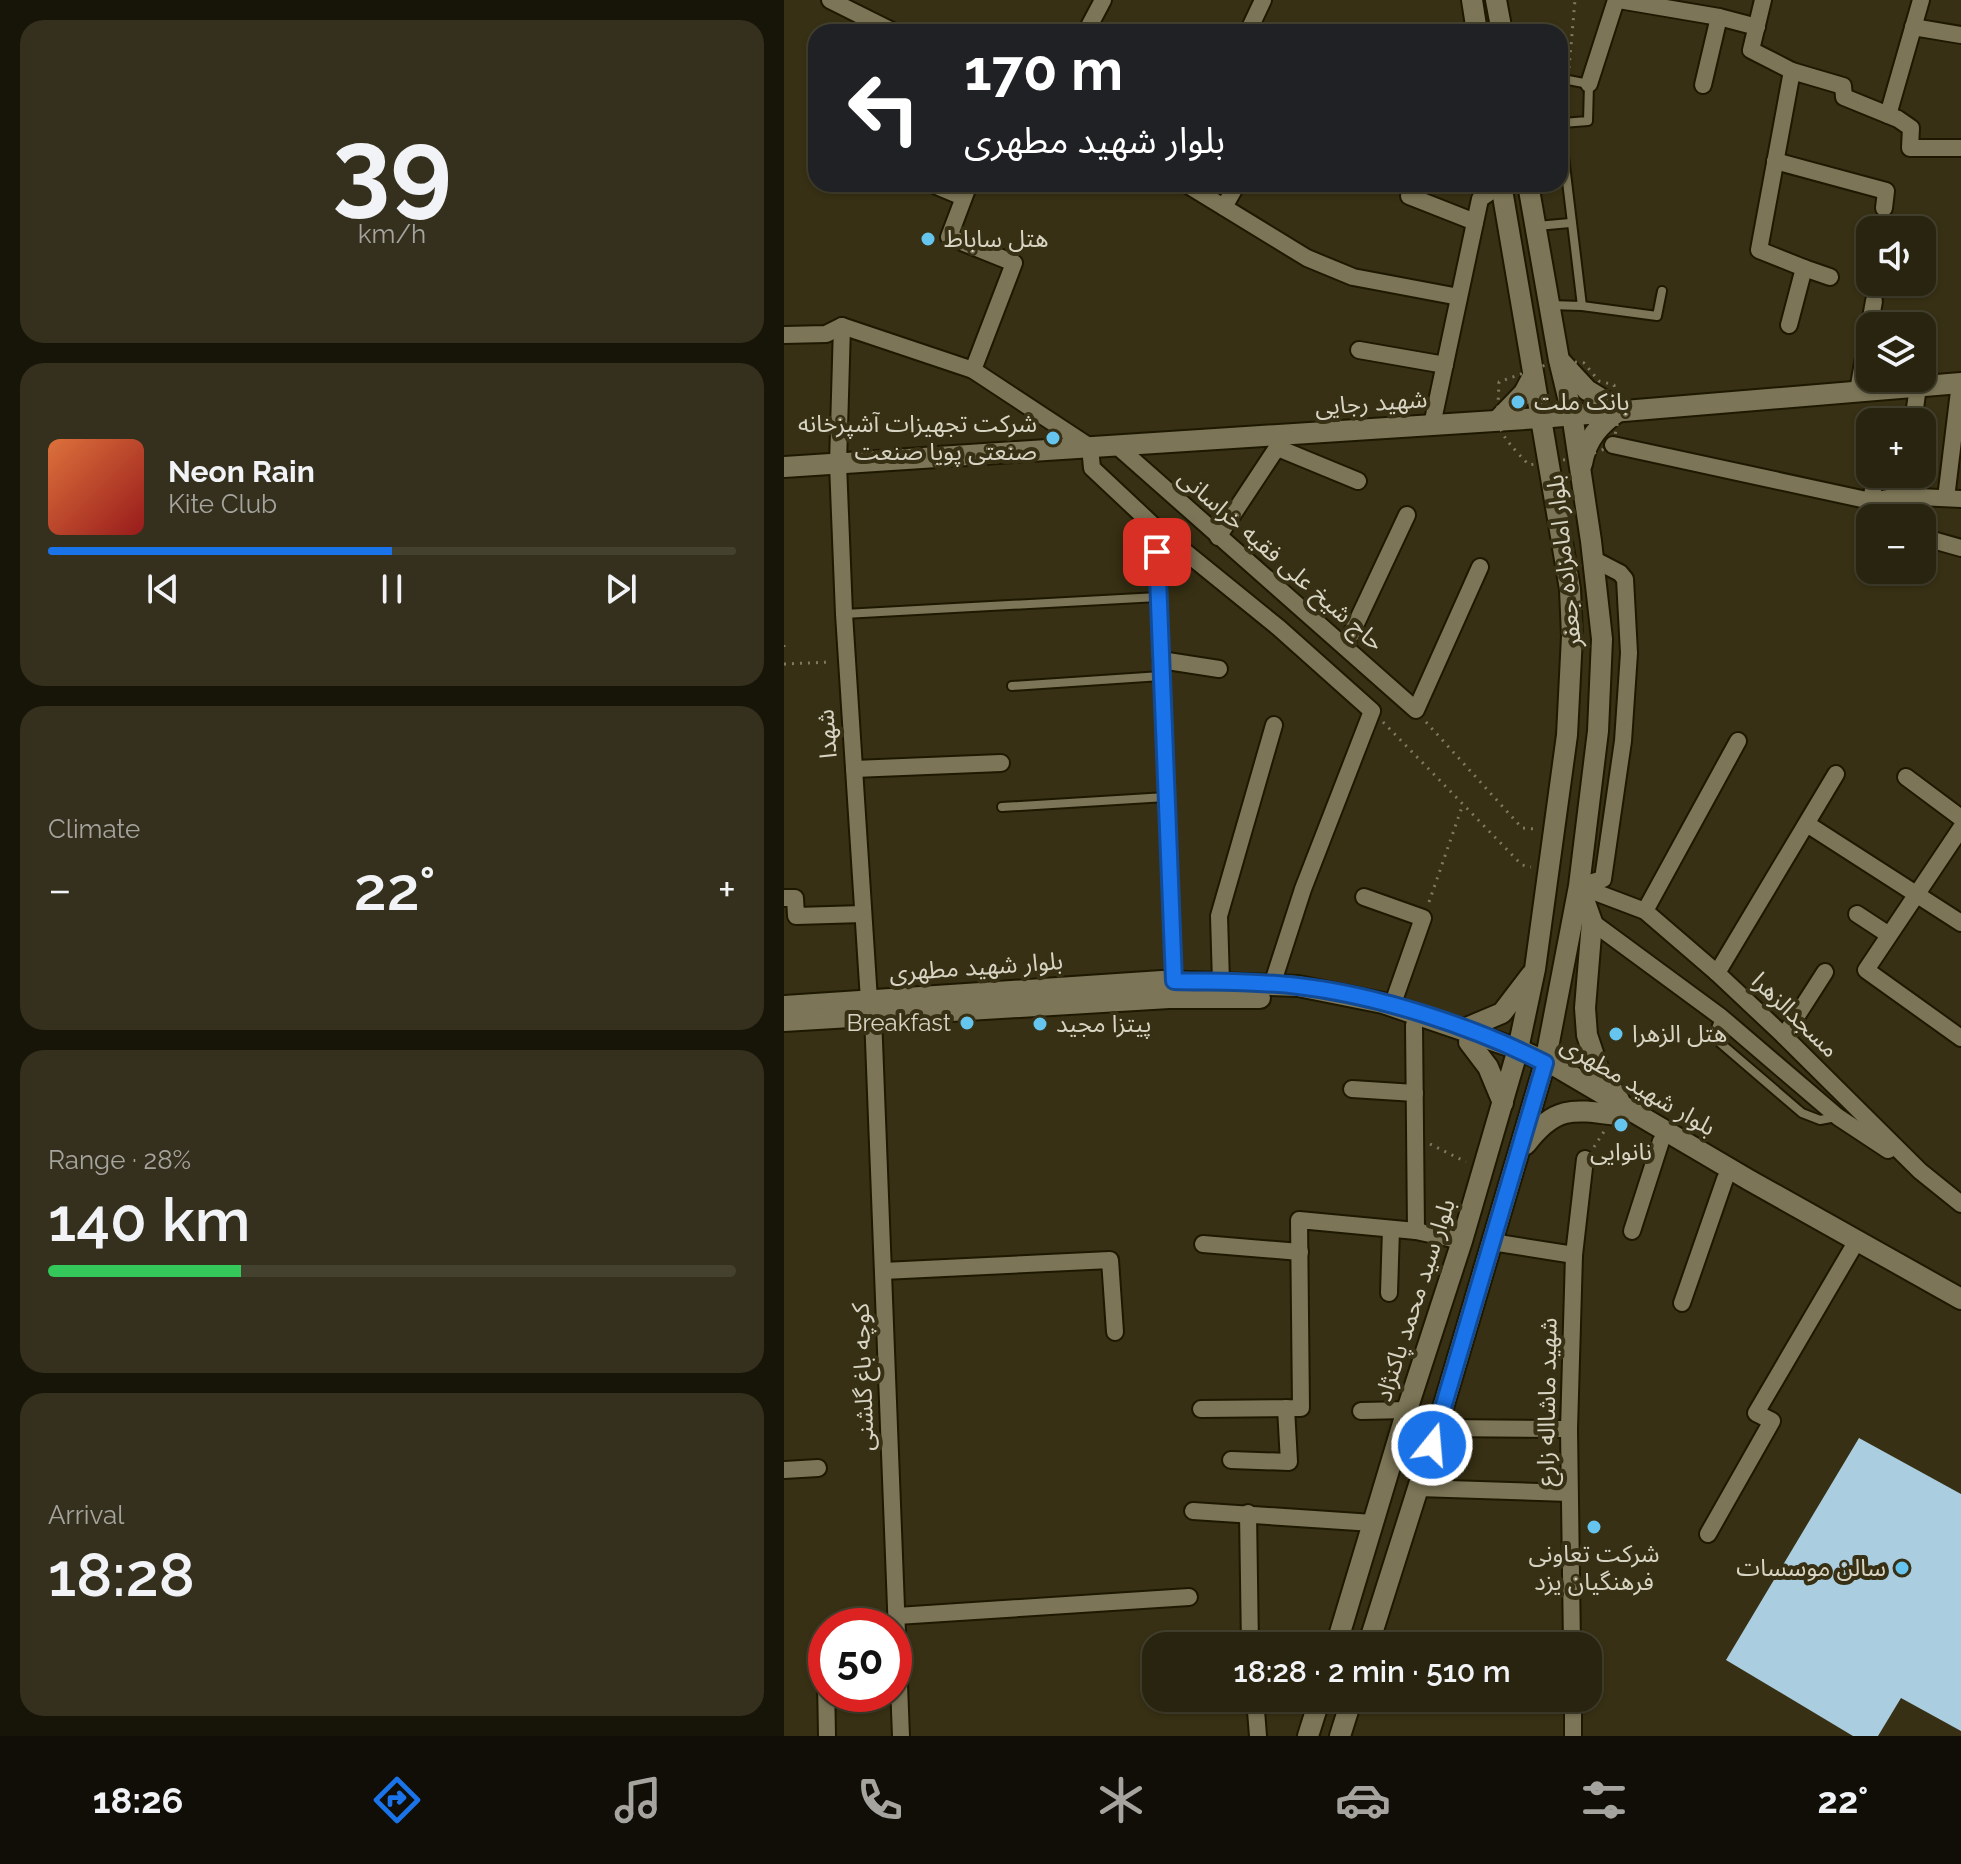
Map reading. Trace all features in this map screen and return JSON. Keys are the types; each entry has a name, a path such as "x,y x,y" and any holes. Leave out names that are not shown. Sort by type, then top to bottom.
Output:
{"main road":[{"path":"1472,0 1476,24"},
{"path":"1496,0 1500,24"},
{"name":"بلوار امامزاده جعفر","path":"1503,192 1570,589 1572,636 1567,735 1550,870 1535,969 1516,1056"},
{"name":"بلوار امامزاده جعفر","path":"1530,192 1559,360 1572,414 1602,639 1598,731 1579,886 1544,1069"},
{"path":"1528,344 1534,353 1545,353 1551,350 1556,339"},
{"path":"1559,360 1587,390 1620,410 1604,421 1592,436 1584,453 1581,472"},
{"path":"1533,376 1524,393 1498,420 1517,425 1533,435 1546,450"},
{"name":"شهید رجایی","path":"1936,385 1960,383"},
{"name":"شهید رجایی","path":"784,467 1116,445 1282,441 1432,425 1856,391"},
{"path":"1579,886 1592,922 1585,1008 1587,1035 1598,1068 1623,1113"},
{"path":"1503,1103 1488,1067 1466,1036 1502,1013 1535,969"},
{"name":"بلوار شهید مطهری","path":"784,1021 871,1008 1174,981 1298,986 1392,1006 1544,1069 1961,1299"},
{"name":"بلوار شهید مطهری","path":"784,1006 871,1008 1246,997 1311,1001 1466,1036"},
{"name":"بلوار سید محمد پاکنژاد","path":"1340,1632 1516,1056"},
{"path":"1372,1632 1544,1069"},
{"path":"1521,1151 1538,1128 1560,1113 1585,1110 1623,1113"},
{"name":"بلوار شهید مطهری","path":"1623,1113 1661,1141 1725,1179 1961,1312"},
{"path":"1393,1456 1426,1463"},
{"path":"1308,1736 1316,1712"},
{"path":"1340,1736 1348,1712"}],"street":[{"path":"830,0 878,24"},
{"path":"1090,24 1103,0"},
{"path":"1252,24 1263,0"},
{"path":"1589,84 1617,0 1719,17 1757,27"},
{"path":"1763,0 1751,50 1792,71 1843,86 1844,97 1911,128 1910,148 1961,148"},
{"path":"1888,115 1921,0"},
{"path":"1703,85 1719,17"},
{"path":"1913,27 1961,35"},
{"path":"1792,71 1759,250 1830,277"},
{"path":"1775,161 1886,191 1884,208"},
{"path":"966,192 949,237 1014,263 973,370"},
{"path":"1199,192 1307,258 1353,277 1459,297"},
{"path":"1224,207 1232,192"},
{"path":"1432,425 1480,199 1490,192"},
{"path":"1409,196 1475,222"},
{"path":"1789,325 1804,268"},
{"path":"1872,312 1874,301"},
{"path":"784,335 826,334 842,326 973,370 1090,447 1092,468 1157,529 1279,628 1372,711 1303,889 1272,985"},
{"name":"شهدا","path":"842,326 838,464 844,614 871,1008"},
{"path":"1359,350 1445,365"},
{"path":"1613,445 1871,501 1898,496 1954,499 1960,383"},
{"path":"1218,537 1282,441 1358,481"},
{"name":"حاج شیخ علی فقیه خراسانی","path":"1116,445 1416,710"},
{"path":"1871,501 1873,488"},
{"path":"1871,501 1875,504"},
{"path":"1345,647 1407,515"},
{"path":"1936,541 1961,548"},
{"path":"1579,886 1603,879 1623,741 1629,653 1625,579 1620,573 1593,559"},
{"path":"1416,710 1480,567"},
{"path":"1161,668 1219,669"},
{"path":"1221,982 1219,916 1274,725"},
{"path":"1645,911 1738,741"},
{"path":"854,769 1001,763"},
{"path":"1717,973 1836,774"},
{"path":"1906,777 1961,818"},
{"path":"1807,824 1961,923"},
{"path":"1958,840 1917,893 1866,970 1960,1035"},
{"name":"مسجدالزهرا","path":"1579,886 1645,911 1784,1036 1920,1171 1961,1204"},
{"path":"1364,897 1423,918 1392,1006"},
{"path":"784,898 795,898 796,916 863,914"},
{"path":"1857,914 1889,935"},
{"path":"1592,922 1721,1017 1838,1117 1920,1171"},
{"path":"1784,1036 1825,972"},
{"name":"کوچه باغ گلشنی","path":"871,1008 897,1608"},
{"path":"1414,1025 1416,1231"},
{"path":"1352,1089 1415,1093"},
{"path":"1632,1231 1661,1141"},
{"name":"شهید ماشااله زارع","path":"1572,1632 1569,1429 1574,1255 1585,1159"},
{"path":"1682,1303 1725,1179"},
{"path":"1231,1460 1289,1462 1294,1408 1299,1220 1416,1231 1462,1241"},
{"path":"1389,1293 1391,1229"},
{"path":"1492,1242 1574,1255"},
{"path":"1203,1244 1300,1252"},
{"path":"1708,1534 1772,1421 1756,1413 1852,1249"},
{"path":"883,1271 1110,1260 1115,1332"},
{"path":"1201,1409 1294,1408"},
{"path":"1361,1411 1407,1410"},
{"path":"1437,1428 1569,1429"},
{"path":"784,1470 818,1468"},
{"path":"1418,1488 1569,1493"},
{"path":"1193,1511 1373,1523"},
{"path":"1248,1513 1250,1632"},
{"path":"912,1615 1189,1597"},
{"path":"827,1712 827,1736"},
{"name":"کوچه باغ گلشنی","path":"899,1712 901,1736"},
{"path":"1256,1712 1258,1736"},
{"path":"1573,1712 1573,1736"}],"lane":[{"path":"1568,80 1589,84 1588,121 1568,122"},
{"path":"1567,192 1582,306"},
{"path":"1536,226 1570,223"},
{"path":"1550,305 1657,316 1662,291"},
{"path":"1157,529 1174,981"},
{"path":"844,614 1158,597"},
{"path":"1012,686 1161,668"},
{"path":"1002,807 1166,797"}],"path":[{"path":"1568,80 1575,0"},
{"path":"784,664 847,662"},
{"path":"1416,710 1522,828 1555,831"},
{"path":"1372,711 1522,865 1550,870"},
{"path":"1423,918 1463,804"},
{"path":"1585,1159 1623,1113"},
{"path":"1416,1137 1483,1170"}],"building":[{"path":"1859,1438 1961,1494 1961,1731 1901,1698 1878,1736 1853,1736 1726,1660"}],"place":[{"name":"هتل ساباط","path":"928,239"},
{"name":"بانک ملت","path":"1518,402"},
{"name":"شرکت تجهیزات آشپزخانه صنعتی پویا صنعت","path":"1053,438"},
{"name":"Breakfast","path":"967,1023"},
{"name":"پیتزا مجید","path":"1040,1024"},
{"name":"هتل الزهرا","path":"1616,1034"},
{"name":"نانوایی","path":"1621,1125"},
{"name":"شرکت تعاونی فرهنگیان یزد","path":"1594,1527"},
{"name":"سالن موسسات","path":"1902,1568"}],"route":[{"path":"1157,552 1174,981 1298,986 1383,1003 1518,1049 1545,1063 1432,1445"}]}
